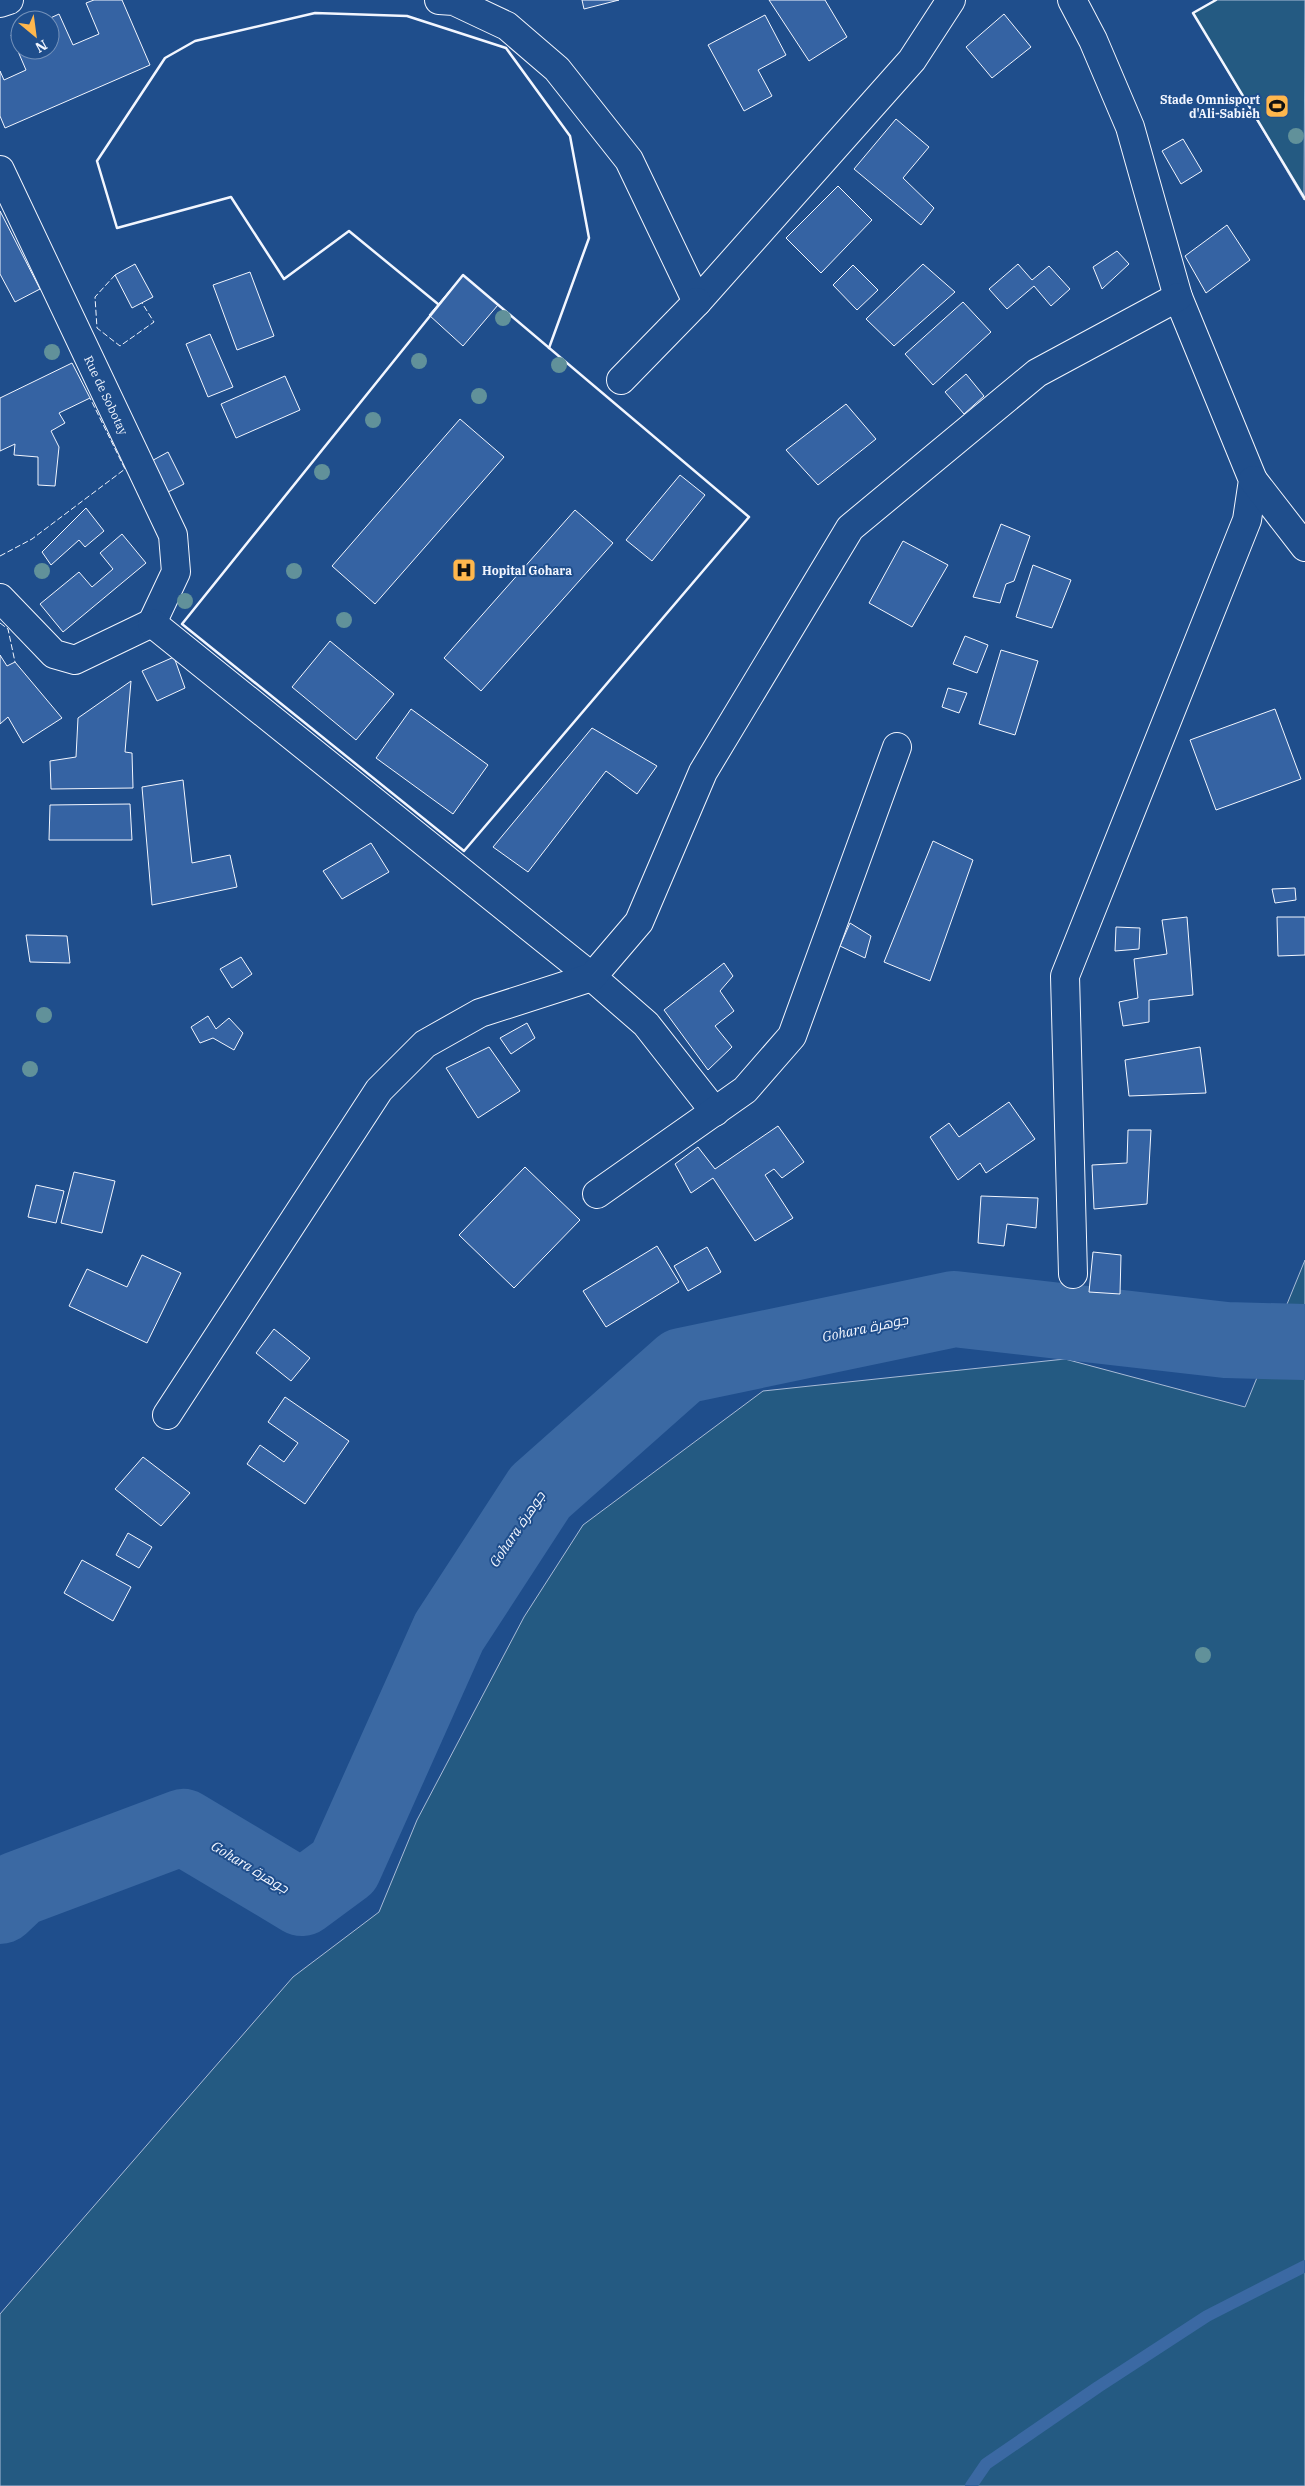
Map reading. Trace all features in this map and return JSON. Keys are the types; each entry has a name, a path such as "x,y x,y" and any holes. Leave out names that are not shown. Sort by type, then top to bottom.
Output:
{"street":[{"path":"0,3 9,0"},
{"path":"449,0 507,26 557,69 629,160 697,302"},
{"path":"1072,0 1093,40 1130,127 1178,297 1253,480 1305,547"},
{"path":"621,380 697,302 912,60 941,4"},
{"name":"Rue de Sobotay","path":"0,170 173,535 176,572 152,623"},
{"path":"167,1415 379,1090 424,1044 480,1013 592,977 638,922 703,772 850,528 1037,373 1178,297"},
{"path":"1073,1274 1065,976 1248,520 1253,480"},
{"path":"0,598 54,654 75,660 152,623 592,977 646,1024 715,1112"},
{"path":"597,1194 745,1090 792,1036 897,746"}],"shaded area":[{"name":"Stade Omnisport d'Ali-Sabieh","path":"1216,0 1305,0 1304,200 1193,13"},
{"path":"1305,1260 1305,2486 0,2486 0,2314 293,1977 379,1912 417,1820 524,1617 583,1525 763,1391 1065,1359 1245,1407"}],"building":[{"path":"94,0 122,0 150,65 5,128 0,116 0,71 4,80 26,70 22,60 60,60 60,16 73,45 99,34 86,3"},
{"path":"582,0 619,0 584,9"},
{"path":"769,0 825,0 847,37 809,61"},
{"path":"1004,14 1031,47 992,78 966,47"},
{"path":"765,15 786,55 758,70 772,96 744,111 708,45"},
{"path":"896,119 929,147 903,178 934,208 921,225 854,169"},
{"path":"1183,139 1202,171 1181,184 1162,151"},
{"path":"838,186 872,220 821,273 786,238"},
{"path":"0,211 40,289 15,302 0,274"},
{"path":"1227,225 1250,260 1206,293 1185,256"},
{"path":"1117,251 1129,264 1102,289 1093,267"},
{"path":"135,264 153,297 132,308 115,275"},
{"path":"923,264 955,292 894,346 866,319"},
{"path":"1018,264 1032,280 1049,266 1070,289 1051,306 1034,286 1007,309 989,289"},
{"path":"853,265 878,290 857,310 833,285"},
{"path":"250,272 274,336 237,350 213,285"},
{"path":"463,275 498,305 463,346 429,315"},
{"path":"963,302 991,332 933,385 905,354"},
{"path":"210,334 233,387 208,397 186,344"},
{"path":"72,363 90,398 59,413 65,423 51,431 59,447 55,486 38,485 38,457 14,455 15,444 0,451 0,398"},
{"path":"966,374 984,396 964,414 945,392"},
{"path":"285,376 300,410 236,438 221,404"},
{"path":"846,404 876,439 818,485 786,450"},
{"path":"460,419 504,457 375,604 332,566"},
{"path":"168,452 184,484 162,495 146,464"},
{"path":"680,475 705,495 652,561 626,540"},
{"path":"86,508 104,531 85,547 79,540 51,565 42,552"},
{"path":"575,510 613,543 481,691 444,658"},
{"path":"1001,524 1030,536 1014,581 1006,584 1000,603 973,597"},
{"path":"122,534 146,563 63,632 40,604 79,572 92,587 113,569 100,553"},
{"path":"903,541 948,565 912,627 869,603"},
{"path":"1033,565 1071,580 1052,628 1016,617"},
{"path":"965,636 988,645 977,673 953,664"},
{"path":"330,641 394,694 356,740 292,687"},
{"path":"1001,650 1038,661 1015,735 979,724"},
{"path":"0,655 7,666 15,662 62,718 23,743 8,717 0,724"},
{"path":"174,657 185,688 157,701 142,671"},
{"path":"131,681 125,752 132,753 133,788 51,789 50,761 76,757 78,718"},
{"path":"948,688 967,693 959,713 942,707"},
{"path":"411,709 488,765 453,814 376,758"},
{"path":"1275,709 1301,779 1216,810 1190,740"},
{"path":"592,728 657,766 637,794 606,771 528,872 493,847"},
{"path":"183,780 192,863 230,855 237,887 152,905 142,787"},
{"path":"130,804 132,840 49,840 50,805"},
{"path":"933,841 973,860 930,981 884,962"},
{"path":"371,843 389,872 342,899 323,871"},
{"path":"1295,888 1296,900 1275,903 1272,889"},
{"path":"1187,917 1193,995 1149,1000 1149,1022 1123,1026 1119,1002 1138,998 1134,959 1167,954 1162,920"},
{"path":"1277,917 1305,917 1305,955 1278,956"},
{"path":"850,923 871,936 865,958 840,946"},
{"path":"1116,927 1140,928 1139,949 1115,951"},
{"path":"26,935 67,936 70,963 30,962"},
{"path":"241,957 252,974 232,988 220,969"},
{"path":"724,963 733,976 720,991 734,1011 715,1026 732,1047 708,1070 664,1010"},
{"path":"208,1016 216,1029 229,1018 243,1033 234,1050 213,1038 200,1043 191,1027"},
{"path":"527,1023 535,1038 511,1054 500,1038"},
{"path":"489,1047 520,1091 478,1118 446,1068"},
{"path":"1200,1047 1206,1093 1129,1096 1125,1060"},
{"path":"1009,1102 1035,1139 986,1173 980,1163 958,1180 930,1137 949,1123 959,1137"},
{"path":"778,1126 804,1162 782,1178 774,1169 765,1175 793,1218 755,1241 713,1178 691,1193 675,1164 698,1147 715,1169"},
{"path":"1128,1130 1151,1130 1147,1204 1094,1209 1092,1165 1127,1163"},
{"path":"525,1167 580,1220 514,1288 459,1235"},
{"path":"74,1172 115,1181 102,1233 61,1223"},
{"path":"36,1185 64,1191 56,1223 28,1217"},
{"path":"981,1196 1038,1198 1036,1228 1007,1224 1004,1246 978,1243"},
{"path":"657,1246 679,1282 606,1327 583,1291"},
{"path":"707,1247 721,1272 688,1291 674,1266"},
{"path":"1093,1252 1121,1255 1120,1294 1089,1292"},
{"path":"142,1255 181,1273 147,1343 69,1306 87,1269 127,1287"},
{"path":"274,1329 310,1358 291,1381 256,1353"},
{"path":"285,1397 349,1441 305,1504 247,1464 260,1445 284,1462 298,1443 268,1422"},
{"path":"143,1457 190,1493 161,1526 115,1489"},
{"path":"128,1533 152,1547 139,1568 116,1555"},
{"path":"82,1560 131,1587 113,1621 64,1593"}],"waterway":[{"name":"Gohara جوهرة","path":"0,1906 18,1889 183,1827 302,1898 344,1867 449,1632 540,1492 682,1366 954,1309 1226,1340 1305,1342"},
{"path":"971,2486 986,2464 1098,2387 1207,2316 1305,2266"}],"fence":[{"path":"115,275 95,297 97,328 120,346 154,322 142,303"},
{"path":"0,556 32,539 125,469 90,398"},
{"path":"0,623 8,629 15,662"}],"wall":[{"path":"1216,0 1193,13 1305,199"},
{"path":"438,304 349,231 284,279 231,197 117,228 97,161 165,58 195,41 315,13 407,16 506,48 570,136 589,238 549,348"},
{"path":"463,275 749,517 464,851 182,624 463,275"}],"place":[{"name":"Stade Omnisport d'Ali-Sabieh","path":"1277,106"},
{"name":"Hopital Gohara","path":"464,570"}]}
